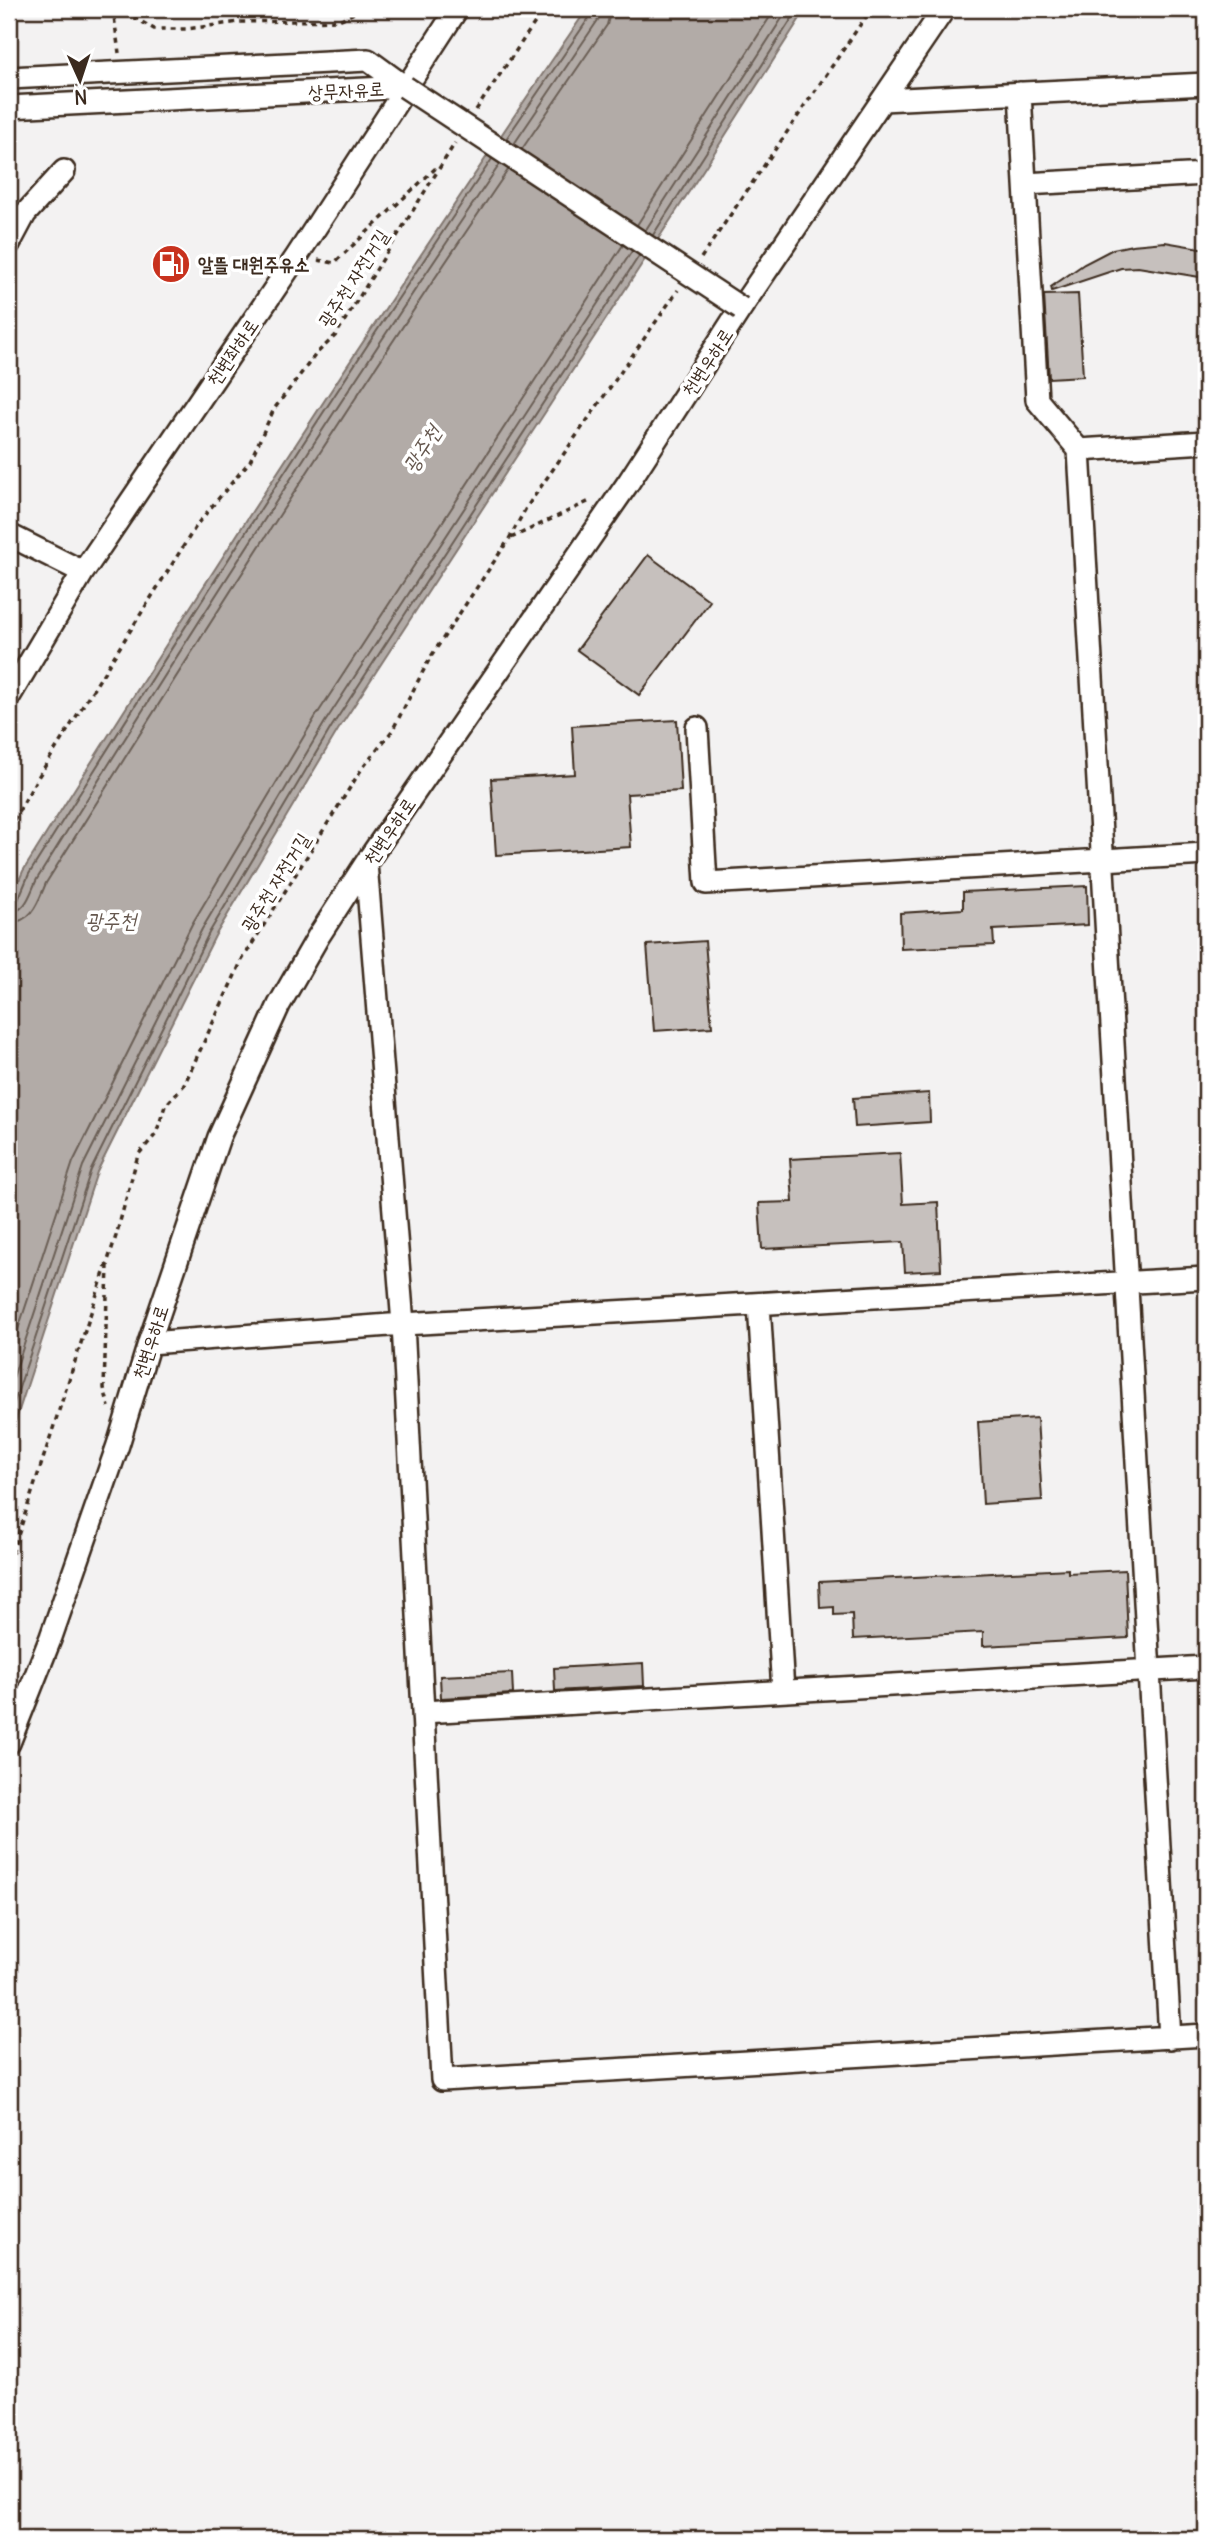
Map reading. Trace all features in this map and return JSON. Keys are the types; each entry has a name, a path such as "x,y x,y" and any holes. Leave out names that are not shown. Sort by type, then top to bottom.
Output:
{"street":[{"name":"천변좌하로","path":"9,697 83,572 297,256 457,9"},
{"name":"천변우하로","path":"9,1743 51,1637 118,1445 149,1343 219,1137 273,1017 318,937 366,863 628,483 741,308 944,9"},
{"name":"상무자유로","path":"9,78 368,60 405,87"},
{"path":"882,100 1206,84"},
{"name":"상무자유로","path":"9,107 405,87"},
{"path":"405,87 741,308"},
{"path":"1020,93 1037,400 1079,450 1170,2038"},
{"path":"9,244 24,214 64,171"},
{"path":"1025,184 1206,174"},
{"path":"1079,450 1206,442"},
{"path":"9,535 83,572"},
{"path":"697,728 706,883 1206,854"},
{"path":"366,863 403,1324 442,2080 1206,2035"},
{"path":"149,1343 403,1324 1206,1278"},
{"path":"760,1304 783,1691"},
{"path":"423,1712 1206,1667"}],"path":[{"path":"113,9 122,73"},
{"path":"128,9 135,18 154,29 187,29 239,22 340,20 363,9"},
{"path":"471,117 544,9"},
{"path":"699,261 871,9"},
{"name":"광주천 자전거길","path":"9,829 35,782 198,523 250,461 274,409 316,354 335,336 457,139"},
{"name":"광주천 자전거길","path":"297,256 334,263 443,161"},
{"name":"광주천 자전거길","path":"9,1563 108,1260 138,1155 156,1134 165,1106 184,1085 242,960 361,771 392,731 430,658 509,539 526,508 684,282"},
{"path":"509,539 592,500"},
{"name":"광주천 자전거길","path":"108,1260 104,1388 110,1411"}],"water":[{"name":"광주천","path":"587,9 806,9 338,730 215,936 97,1172 9,1441 9,904 23,871 230,545 371,329"}],"building":[{"path":"1165,242 1206,249 1206,278 1138,267 1121,268 1052,291 1051,287 1084,264 1113,249"},
{"path":"1078,294 1083,376 1049,378 1044,295"},
{"path":"648,555 710,601 639,695 577,650"},
{"path":"677,720 681,791 627,794 631,847 496,855 491,779 575,774 572,726"},
{"path":"1087,886 1088,925 993,930 994,945 901,949 900,913 963,909 963,892"},
{"path":"705,941 712,1027 654,1031 647,945"},
{"path":"929,1093 930,1122 855,1127 853,1098"},
{"path":"900,1153 903,1204 938,1202 941,1270 905,1272 903,1242 762,1249 759,1203 793,1202 790,1159"},
{"path":"1037,1418 1042,1500 983,1504 978,1422"},
{"path":"1068,1569 1068,1573 1125,1570 1128,1638 983,1646 983,1632 853,1639 852,1614 834,1615 834,1607 820,1608 819,1582"},
{"path":"643,1663 644,1686 555,1691 554,1668"},
{"path":"512,1673 513,1694 441,1698 440,1676"}],"place":[{"name":"알뜰 대원주유소","path":"171,264"}]}
